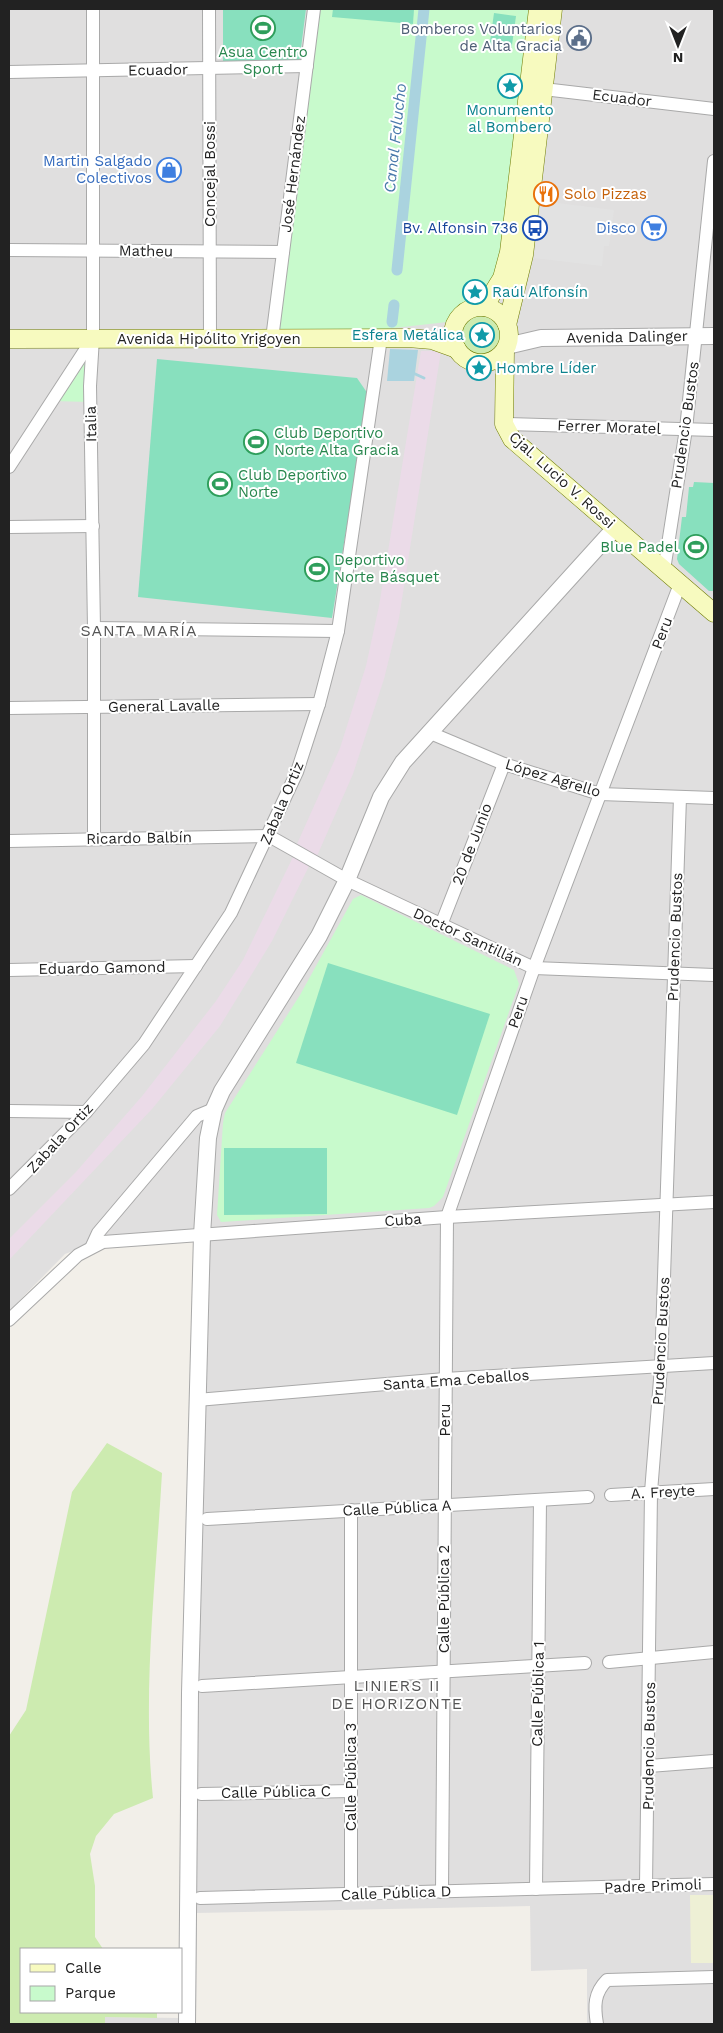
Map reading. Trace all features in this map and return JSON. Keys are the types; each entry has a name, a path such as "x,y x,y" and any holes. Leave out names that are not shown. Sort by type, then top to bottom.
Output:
{"main road":[{"path":"538,9 543,32"},
{"path":"503,416 507,338 524,255 543,32 553,9"},
{"path":"484,307 502,278 509,252 537,88"},
{"path":"484,307 500,314 507,338 495,359 483,362 466,358 457,349 454,341 454,328 460,316 467,311 484,307"},
{"name":"Avenida Hipólito Yrigoyen","path":"408,338 454,328"},
{"name":"Avenida Hipólito Yrigoyen","path":"9,339 408,338 432,340 457,349"},
{"path":"483,362 498,384 503,416"},
{"name":"Cjal. Lucio V. Rossi","path":"503,416 512,439 714,612"}],"street":[{"name":"Italia","path":"93,9 92,338 90,386 94,628 94,839"},
{"name":"Concejal Bossi","path":"209,9 210,338"},
{"name":"José Hernández","path":"272,339 314,9"},
{"name":"Ecuador","path":"9,72 209,70 307,66"},
{"name":"Ecuador","path":"537,88 714,109"},
{"name":"Prudencio Bustos","path":"664,570 686,429 714,161"},
{"name":"Matheu","path":"9,250 283,252"},
{"name":"Avenida Dalinger","path":"507,338 520,335 540,338 714,336"},
{"path":"9,467 92,338"},
{"name":"Zabala Ortiz","path":"9,1189 86,1112 144,1044 231,913 298,772 319,704 338,630 381,338"},
{"name":"Ferrer Moratel","path":"503,416 714,430"},
{"path":"9,527 93,526"},
{"path":"187,2024 190,1693 197,1400 202,1235 208,1138 214,1109 231,1077 319,936 347,880 381,797 403,762 428,732 615,528"},
{"name":"Peru","path":"446,1457 445,1379 448,1216 534,968 680,584"},
{"path":"94,628 338,630"},
{"name":"General Lavalle","path":"9,708 319,704"},
{"name":"López Agrello","path":"428,732 504,764 600,794 714,798"},
{"name":"20 de Junio","path":"441,925 504,764"},
{"name":"Prudencio Bustos","path":"646,1886 652,1492 661,1367 680,796"},
{"name":"Ricardo Balbín","path":"9,841 269,836"},
{"name":"Doctor Santillán","path":"269,836 347,880 534,968 714,975"},
{"name":"Eduardo Gamond","path":"9,970 196,966"},
{"path":"10,1316 78,1255 92,1246 98,1233 197,1116 214,1109"},
{"path":"9,1111 86,1112"},
{"name":"Cuba","path":"92,1246 116,1241 448,1216 714,1202"},
{"name":"Santa Ema Ceballos","path":"197,1400 445,1379 714,1363"},
{"name":"Calle Pública 2","path":"442,1892 446,1457"},
{"name":"A. Freyte","path":"611,1495 714,1489"},
{"name":"Calle Pública A","path":"207,1518 588,1497"},
{"name":"Calle Pública 1","path":"536,1889 540,1500"},
{"name":"Calle Pública 3","path":"351,1510 351,1894"},
{"path":"608,1662 714,1652"},
{"path":"202,1686 585,1663"},
{"path":"649,1766 714,1761"},
{"name":"Calle Pública C","path":"201,1794 351,1791"},
{"name":"Padre Primoli","path":"592,1888 714,1884"},
{"name":"Calle Pública D","path":"200,1898 592,1888"},
{"path":"597,2024 594,2006 596,1997 599,1988 607,1980 714,1978"}],"shaded area":[{"path":"9,9 714,9 714,2024 587,2024 587,1969 531,1971 530,1906 197,1913 196,2024 105,2024 105,2017 178,2018 178,2013 182,2013 195,1231 113,1236 65,1254 9,1311"},
{"path":"541,201 614,210 609,246 604,246 602,266 534,258"},
{"path":"421,351 441,351 399,618 384,679 353,774 317,856 297,844 340,748 366,666 379,606"},
{"path":"293,857 309,866 272,941 220,1026 152,1109 9,1260 9,1239 76,1172 143,1095 216,1001 243,960"}],"green space":[{"name":"Asua Centro Sport","path":"223,9 306,9 299,64 223,64"},
{"path":"319,9 529,9 502,246 494,274 477,301 461,308 447,322 385,329 279,332"},
{"path":"333,9 414,9 413,24 332,17"},
{"path":"494,13 516,16 511,52 489,49"},
{"path":"476,311 486,311 498,318 505,330 505,340 498,352 486,359 476,359 468,355 461,348 457,340 457,330 461,322 468,315"},
{"path":"91,348 90,402 52,401"},
{"name":"Club Deportivo Norte Alta Gracia","path":"157,359 357,378 368,394 332,618 138,597"},
{"name":"Blue Padel","path":"694,482 714,483 714,591 709,591 679,564 677,559 682,517 686,517 689,487 693,487"},
{"path":"361,895 514,970 519,984 443,1197 434,1206 429,1208 221,1222 217,1215 225,1113 300,995 353,899"},
{"path":"328,963 490,1014 457,1115 296,1063"},
{"path":"224,1148 327,1148 327,1214 224,1215"},
{"path":"107,1443 162,1473 149,1677 150,1758 153,1798 114,1814 96,1836 90,1854 95,1886 95,1937 102,1948 20,1948 20,2013 157,2013 157,2018 105,2017 105,2024 9,2024 9,1736 26,1710 72,1492"},
{"path":"690,1895 714,1895 714,1963 691,1963"}],"water":[{"path":"390,349 418,350 414,381 387,381"}],"waterway":[{"name":"Canal Falucho","path":"397,270 424,9"},
{"name":"Canal Falucho","path":"392,322 394,305"},
{"path":"413,373 424,378"}],"place":[{"name":"Asua Centro Sport","path":"263,28"},
{"name":"Bomberos Voluntarios de Alta Gracia","path":"579,38"},
{"name":"Monumento al Bombero","path":"510,86"},
{"name":"Martin Salgado Colectivos","path":"169,170"},
{"name":"Solo Pizzas","path":"546,194"},
{"name":"Bv. Alfonsin 736","path":"535,228"},
{"name":"Disco","path":"654,228"},
{"name":"Raúl Alfonsín","path":"475,292"},
{"name":"Esfera Metálica","path":"482,335"},
{"name":"Hombre Líder","path":"479,368"},
{"name":"Club Deportivo Norte Alta Gracia","path":"256,442"},
{"name":"Club Deportivo Norte","path":"220,484"},
{"name":"Blue Padel","path":"696,547"},
{"name":"Deportivo Norte Básquet","path":"317,569"}],"district":[{"name":"SANTA MARÍA","path":"139,630"},
{"name":"LINIERS II DE HORIZONTE","path":"397,1694"}]}
